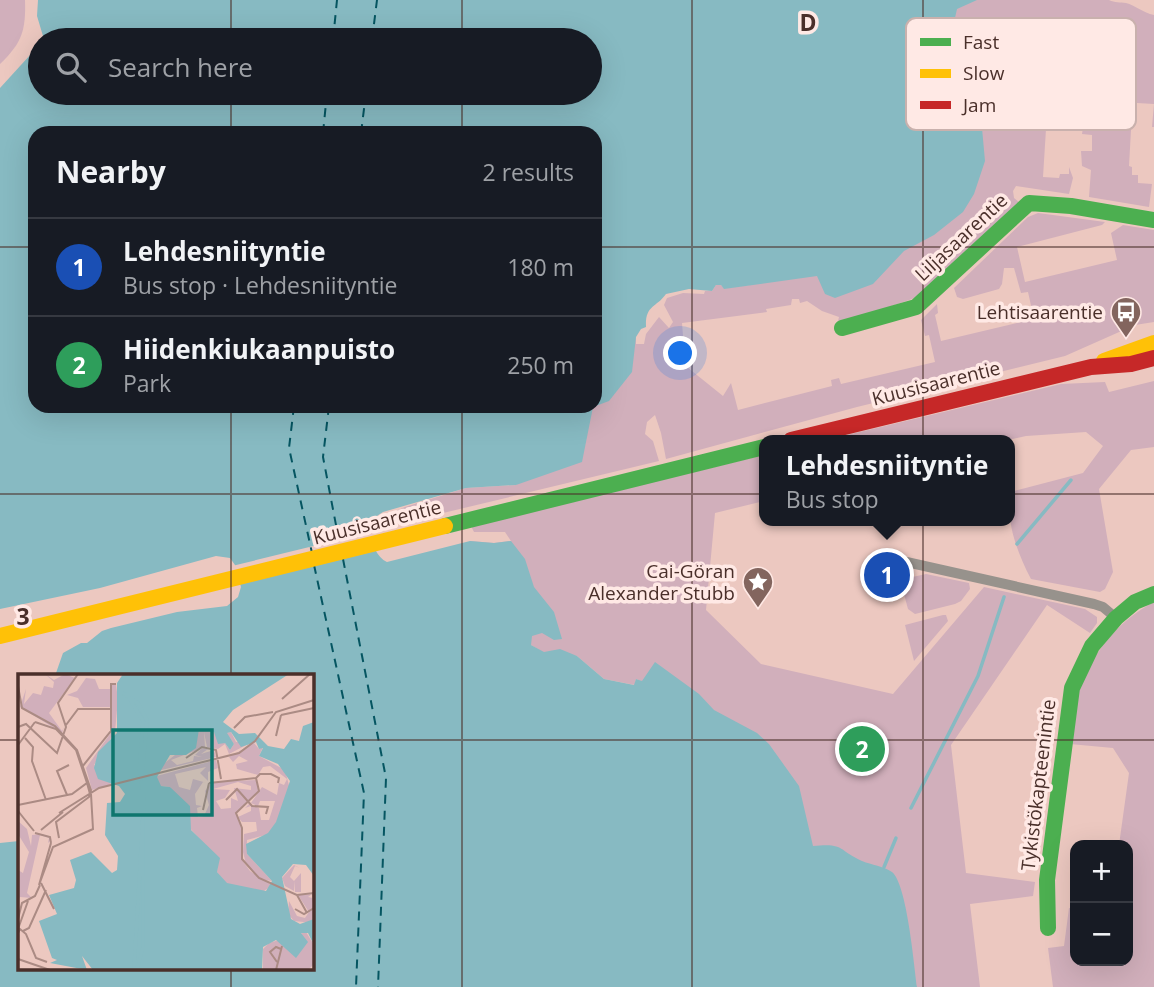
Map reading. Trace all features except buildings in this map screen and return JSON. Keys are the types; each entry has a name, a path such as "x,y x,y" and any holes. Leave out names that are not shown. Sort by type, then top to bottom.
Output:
{"main road":[{"name":"Liljasaarentie","path":"842,328 916,307 1029,202 1154,220"},
{"name":"Kuusisaarentie","path":"1091,367 1127,351 1154,343"},
{"name":"Kuusisaarentie","path":"812,435 1091,367 1154,358"},
{"name":"Kuusisaarentie","path":"0,636 759,448"},
{"name":"Tykistökapteenintie","path":"1048,928 1046,880 1072,688 1092,646 1116,618 1135,602 1154,594"}],"street":[{"path":"902,561 1094,604 1103,607 1116,618"}],"shaded area":[{"path":"0,0 25,0 25,11 18,42 0,64"},
{"path":"941,0 1109,0 1129,4 1154,15 1154,104 1137,103 1136,112 1136,18 929,18"},
{"path":"906,52 906,130 1046,130 1043,177 1059,178 1060,174 1069,174 1069,167 1073,178 1069,194 1016,186 1013,191 1014,198 1020,203 915,298 837,325 839,317 822,311 807,301 800,303 799,299 792,299 791,305 766,309 767,312 682,323 683,336 671,338 673,351 686,349 682,363 723,396 731,383 738,410 832,386 831,380 839,378 841,384 935,362 929,335 925,336 921,320 937,304 938,313 935,315 941,341 1034,319 1028,292 1021,293 1014,268 1004,268 999,289 963,299 957,297 954,288 1028,217 1038,213 1105,222 1017,247 1025,282 1117,260 1111,233 1123,225 1154,230 1154,322 1135,325 1065,356 857,407 666,459 655,415 647,422 645,434 653,441 659,461 385,527 380,518 405,507 466,488 516,485 546,432 582,413 602,413 602,394 636,337 636,344 644,344 646,334 659,317 669,328 673,322 664,305 667,298 683,293 704,294 705,291 712,291 716,285 724,288 750,285"},
{"path":"1083,130 1131,130 1129,166 1132,167 1132,175 1138,175 1138,183 1152,184 1149,207 1089,197 1091,170 1082,166 1081,151 1092,151 1092,135 1082,134"},
{"path":"1154,381 1154,447 1131,450 1099,489 1113,572 1105,589 1100,592 1031,579 1017,548 1011,526 1015,526 1015,491 1083,473 1103,446 1086,432 1015,438 1015,435 847,435 1061,384 1105,382 1109,392"},
{"path":"759,456 759,502 715,513 706,610 761,664 893,694 984,587 1085,609 1097,617 1097,623 1090,633 1047,605 951,745 966,873 1035,882 1033,896 970,904 980,987 881,987 793,857 641,681 636,679 635,685 604,679 577,656 544,653 531,645 468,547 470,541 511,541 505,532 474,532 471,526"},
{"path":"926,574 969,583 970,589 961,601 955,604 915,614 908,609 901,583 908,578"},
{"path":"1154,602 1154,987 1053,987 1048,948 1064,946 1069,908 1070,966 1133,966 1133,840 1120,840 1129,773 1113,748 1070,744 1077,694 1088,668 1103,645 1121,625"},
{"path":"946,615 948,621 914,661 905,625"}],"water":[{"path":"38,0 977,0 957,9 955,18 906,18 906,130 982,130 985,161 974,194 963,212 934,235 904,251 873,284 835,298 825,294 817,276 724,289 721,285 716,285 712,291 689,289 666,294 649,311 646,327 641,329 636,337 632,372 609,401 602,404 602,126 28,126 28,413 592,413 582,462 516,485 466,488 383,512 371,525 372,542 377,552 387,562 470,541 511,541 525,559 534,587 554,612 562,639 554,640 542,633 532,636 531,645 544,652 560,649 577,656 604,679 634,685 636,679 642,681 655,662 699,694 714,710 757,733 769,744 799,786 813,846 836,847 862,861 889,870 897,879 909,926 917,987 0,987 0,843 18,841 18,970 313,970 313,674 56,674 63,653 81,643 87,643 102,631 177,612 227,606 238,597 241,587 235,565 230,558 216,556 100,588 0,609 0,88 28,57 28,105 602,105 602,28 41,28 37,16"}],"pier":[{"path":"375,531 379,550 237,585 232,566"}],"waterway":[{"path":"1017,544 1071,480"},
{"path":"911,808 978,676 1004,597"},
{"path":"884,867 896,838"}],"ferry route":[{"path":"334,28 337,0"},
{"path":"374,28 377,0"},
{"path":"324,126 326,105"},
{"path":"362,126 364,105"},
{"path":"293,413 289,448 312,553"},
{"path":"328,413 323,457 340,546"},
{"path":"343,559 386,778 378,987"},
{"path":"314,565 364,793 356,987"}],"traffic: fast":[{"path":"842,328 916,307 1029,203 1071,206 1154,220"},
{"path":"445,526 759,448"},
{"path":"1048,928 1047,880 1072,688 1092,646 1116,618 1135,602 1154,594"}],"traffic: slow":[{"path":"1104,361 1154,343"},
{"path":"0,636 445,526"}],"traffic: jam":[{"path":"812,435 1091,367 1131,364 1154,358"}],"place":[{"name":"Lehtisaarentie","path":"1126,339"},
{"name":"Lehdesniityntie","path":"887,575"},
{"name":"Cai-Göran Alexander Stubb","path":"758,609"},
{"name":"Hiidenkiukaanpuisto","path":"862,749"}]}
